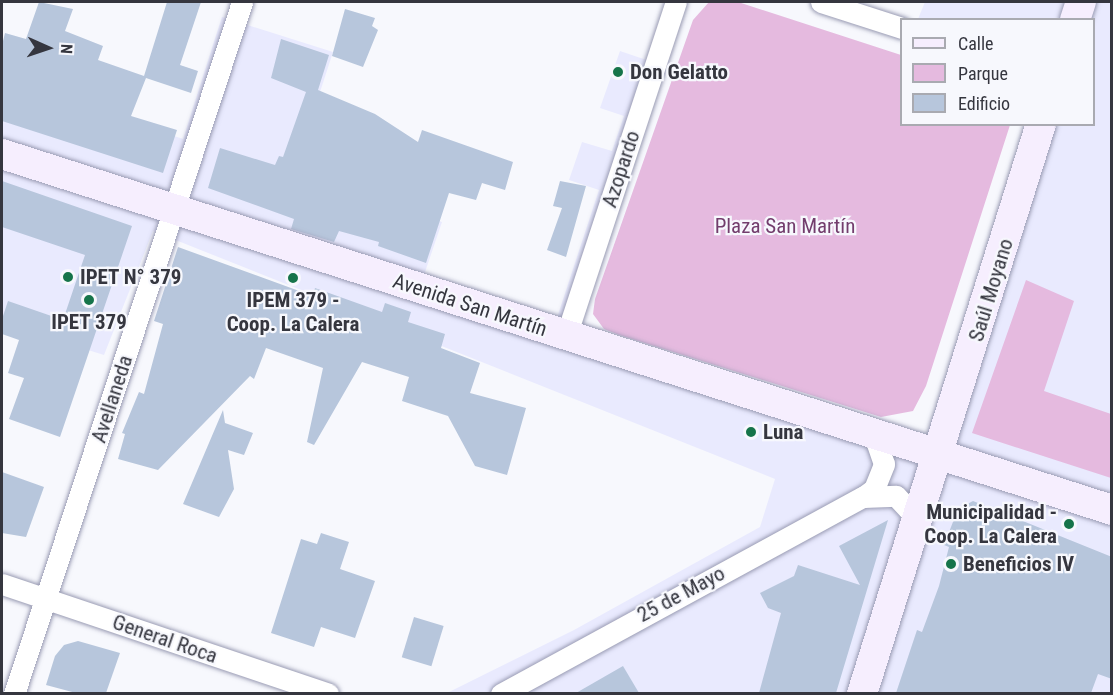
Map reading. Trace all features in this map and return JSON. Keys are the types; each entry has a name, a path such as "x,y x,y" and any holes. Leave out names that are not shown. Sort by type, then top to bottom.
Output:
{"street":[{"name":"Avellaneda","path":"14,693 242,2"},
{"name":"Azopardo","path":"566,336 676,2"},
{"path":"821,2 900,27"},
{"path":"1076,18 1081,2"},
{"name":"Saúl Moyano","path":"862,693 940,455 1040,126"},
{"name":"Avenida San Martín","path":"2,154 1112,510"},
{"name":"25 de Mayo","path":"501,693 874,489 884,464 876,441 864,429"},
{"path":"863,497 881,494 906,503 913,513 914,531"},
{"name":"General Roca","path":"2,584 328,693"}],"shaded area":[{"path":"925,2 1111,2 1111,693 447,693 574,630 760,527 775,479 153,231 104,355 2,323 2,77 183,139 222,17 333,52 320,92 304,173 442,222 422,281 555,324 599,190 569,180 582,142 612,151 624,116 600,108 620,51 664,66 574,332 926,438 1026,126 1095,126 1095,18 918,18"}],"green space":[{"name":"Plaza San Martín","path":"709,2 738,2 900,55 900,126 1010,126 926,386 913,411 881,417 619,335 604,329 593,314 595,299 693,20"},
{"path":"1026,280 1074,301 1044,391 1111,414 1111,478 972,433"}],"building":[{"path":"39,2 73,9 65,31 103,46 98,60 144,76 167,2 201,2 180,65 198,71 191,93 146,78 131,116 177,130 163,173 2,121 2,45 5,33 26,39"},
{"path":"345,9 375,18 372,26 378,30 363,67 332,56"},
{"path":"281,39 329,55 318,90 375,114 418,142 422,130 513,162 505,190 482,183 476,200 449,193 426,263 378,246 379,242 339,231 334,242 291,229 294,219 208,188 220,148 275,165 279,156 283,157 306,92 271,78"},
{"path":"2,181 132,226 60,437 9,419 24,378 8,373 19,340 2,334 2,319 8,301 63,320 85,255 2,227"},
{"path":"560,181 586,186 566,257 547,250 562,208 553,206"},
{"path":"178,247 313,296 315,288 382,312 385,303 411,312 408,322 445,334 441,348 480,363 470,393 526,408 507,475 475,466 448,416 402,401 409,377 362,362 314,445 307,442 323,368 266,348 254,379 250,376 158,470 118,459 125,434 122,433 139,392 144,394 163,324 154,321"},
{"path":"223,410 225,423 253,433 244,455 228,450 234,489 219,517 183,504"},
{"path":"2,472 44,487 26,537 2,533"},
{"path":"973,501 1112,557 1112,679 1098,674 1091,693 896,693 917,630 922,632 939,586 949,547 944,545 958,509"},
{"path":"888,520 836,693 759,693 781,613 768,608 760,593 794,576 798,565 860,585 839,546"},
{"path":"321,533 349,542 340,569 375,581 355,638 321,627 314,647 271,633 301,539 317,544"},
{"path":"414,617 444,626 431,666 402,657"},
{"path":"78,641 120,653 106,693 76,693 46,685 55,656 64,645"},
{"path":"623,666 639,693 576,693"}],"place":[{"name":"Don Gelatto","path":"618,72"},
{"name":"IPET N° 379","path":"68,277"},
{"name":"IPEM 379 - Coop. La Calera","path":"293,278"},
{"name":"IPET 379","path":"89,300"},
{"name":"Luna","path":"751,432"},
{"name":"Municipalidad - Coop. La Calera","path":"1069,524"},
{"name":"Beneficios IV","path":"951,564"}]}
